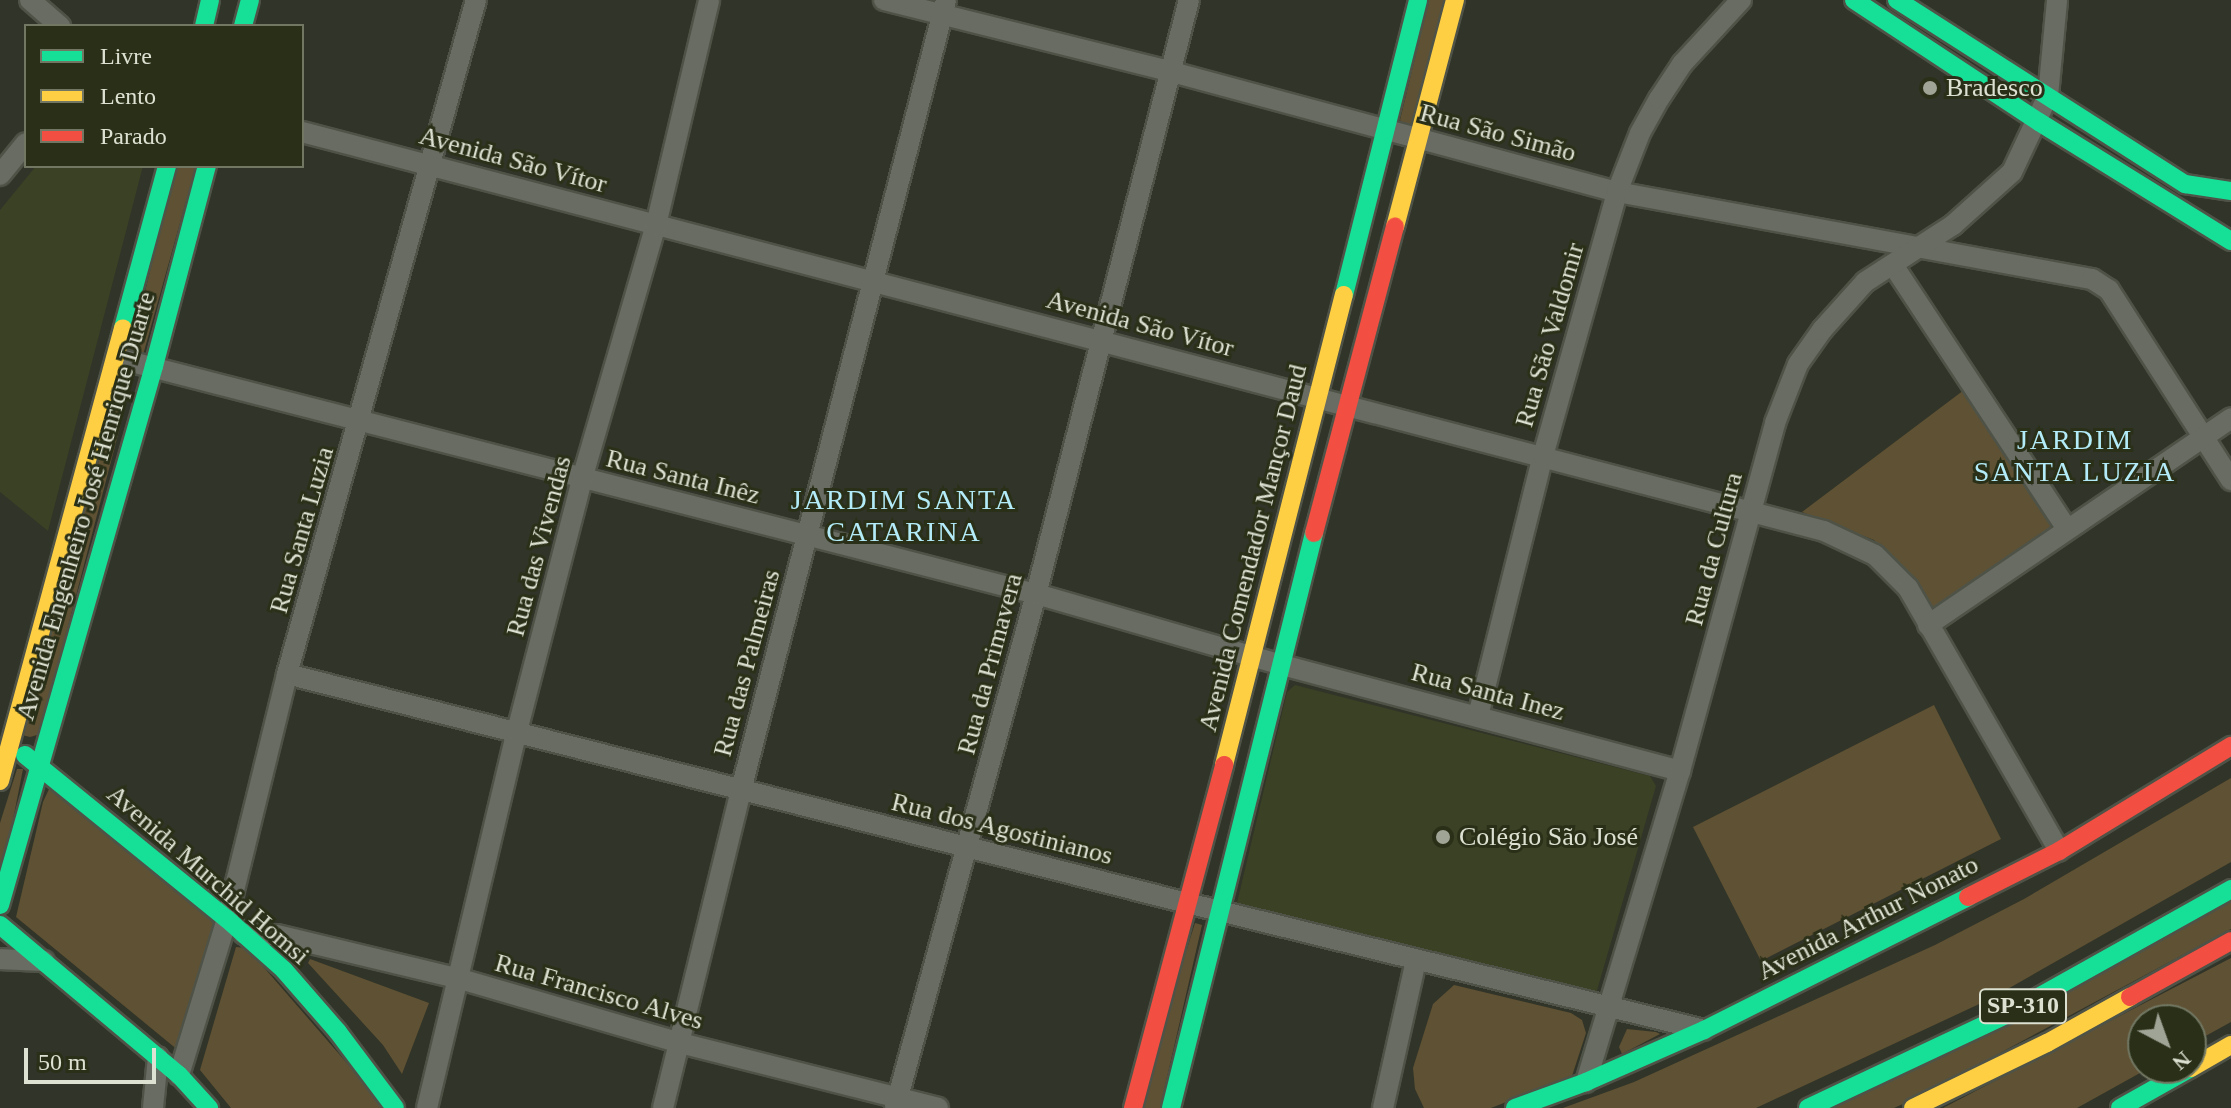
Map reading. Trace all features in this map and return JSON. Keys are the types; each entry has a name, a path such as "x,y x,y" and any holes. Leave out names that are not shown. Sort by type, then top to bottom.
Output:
{"main road":[{"path":"204,24 210,0"},
{"path":"244,24 250,0"},
{"name":"Avenida Comendador Mançor Daud","path":"1133,1108 1253,656 1418,0"},
{"path":"1171,1108 1282,665 1455,0"},
{"path":"1854,0 2039,122 2231,241"},
{"path":"1897,0 2185,184 2206,190 2231,191"},
{"name":"Avenida Engenheiro José Henrique Duarte","path":"0,781 5,739 116,358 166,168"},
{"name":"Avenida Engenheiro José Henrique Duarte","path":"0,905 154,366 206,168"},
{"path":"2183,210 2208,209 2220,213"},
{"name":"Avenida Murchid Homsi","path":"5,739 227,919 284,970 329,1021 395,1108"},
{"name":"Avenida Arthur Nonato","path":"1515,1108 1586,1082 1704,1030 2059,851 2231,746"},
{"name":"SP-310","path":"1808,1108 2006,1015 2231,889"},
{"path":"0,925 179,1075 209,1108"},
{"name":"SP-310","path":"1913,1108 2047,1043 2231,941"},
{"path":"2207,1061 2228,1051"},
{"path":"2120,1108 2163,1084"}],"street":[{"path":"30,0 58,24"},
{"name":"Rua Santa Luzia","path":"179,1075 227,919 287,674 476,0"},
{"name":"Rua das Vivendas","path":"427,1108 517,731 582,479 656,225 709,0"},
{"name":"Rua São Simão","path":"884,0 945,7 1172,72 1617,192 2092,279 2104,286 2203,436"},
{"name":"Rua da Primavera","path":"896,1103 1036,594 1189,0"},
{"name":"Rua São Valdomir","path":"1478,716 1543,456 1617,192 1640,133 1659,99 1682,64 1741,0"},
{"name":"Rua da Cultura","path":"1586,1082 1611,1008 1680,771 1775,423 1798,364 1822,330 1865,282 1919,249 1977,207 2012,172 2039,122 2048,96 2057,0"},
{"name":"Rua das Palmeiras","path":"663,1108 741,790 945,7"},
{"name":"Avenida São Vítor","path":"304,133 1824,531 1875,555 1908,588 2059,851"},
{"path":"0,175 24,145"},
{"path":"1893,265 2067,529"},
{"name":"Rua Santa Inêz","path":"116,358 1036,594 1282,665"},
{"path":"1928,625 2231,418"},
{"path":"2203,436 2231,480"},
{"name":"Rua Santa Inez","path":"1282,665 1680,771"},
{"name":"Rua dos Agostinianos","path":"287,674 1220,912 1704,1030"},
{"name":"Rua Francisco Alves","path":"244,934 277,935 460,979 896,1103 938,1108"},
{"path":"0,959 44,961"},
{"path":"1383,1108 1416,960"},
{"path":"153,1108 158,1057"}],"shaded area":[{"path":"1429,0 1448,0 1419,122 1403,127 1400,120"},
{"path":"34,168 142,168 48,531 0,492 0,210"},
{"path":"176,168 195,168 143,355 135,354 131,348"},
{"path":"124,371 131,374 132,381 42,726 37,735 22,735"},
{"path":"1964,390 2055,528 1931,613 1918,587 1874,540 1802,512"},
{"name":"Colégio São José","path":"1295,685 1650,776 1656,786 1596,994 1237,903 1287,692"},
{"path":"1934,705 2001,839 1761,961 1693,827"},
{"path":"17,769 23,769 0,886 0,823"},
{"path":"2231,778 2231,862 1990,999 1756,1108 1563,1108 1634,1082 1935,945 2024,899"},
{"path":"49,789 217,925 179,1051 16,917 43,802"},
{"path":"2231,900 2231,929 1914,1099 1894,1108 1834,1108"},
{"path":"1195,923 1202,925 1160,1108 1137,1108"},
{"path":"236,947 247,948 386,1108 231,1108 200,1070"},
{"path":"2231,958 2231,1022 2207,1035 2207,1004 2143,1004"},
{"path":"310,959 429,1003 402,1074 383,1045 308,963"},
{"path":"1454,985 1571,1013 1582,1020 1586,1033 1572,1076 1491,1108 1424,1108 1415,1089 1413,1068 1433,1004"},
{"path":"2127,1012 2127,1080 2077,1108 1943,1108"},
{"path":"1627,1029 1660,1034 1622,1054 1619,1047"}],"traffic: fast":[{"path":"204,24 210,0"},
{"path":"244,24 250,0"},
{"path":"1344,295 1418,0"},
{"path":"1854,0 2039,122 2231,241"},
{"path":"1897,0 2185,184 2231,191"},
{"path":"123,328 166,168"},
{"path":"0,905 154,366 206,168"},
{"path":"1171,1108 1314,533"},
{"path":"25,755 227,919 284,970 338,1032 395,1108"},
{"path":"1808,1108 2006,1015 2231,889"},
{"path":"1515,1108 1586,1082 1704,1030 1968,897"},
{"path":"0,925 179,1075 209,1108"},
{"path":"2120,1108 2163,1084"}],"traffic: slow":[{"path":"1395,227 1455,0"},
{"path":"1224,765 1344,295"},
{"path":"0,781 123,328"},
{"path":"1913,1108 2047,1043 2130,997"},
{"path":"2207,1059 2231,1045"}],"traffic: jam":[{"path":"1314,533 1395,227"},
{"path":"1968,897 2059,851 2231,746"},
{"path":"1133,1108 1224,765"},
{"path":"2130,997 2231,941"}],"place":[{"name":"Bradesco","path":"1930,88"},
{"name":"Colégio São José","path":"1443,837"}],"district":[{"name":"JARDIM SANTA LUZIA","path":"2075,456"},
{"name":"JARDIM SANTA CATARINA","path":"904,516"}]}
